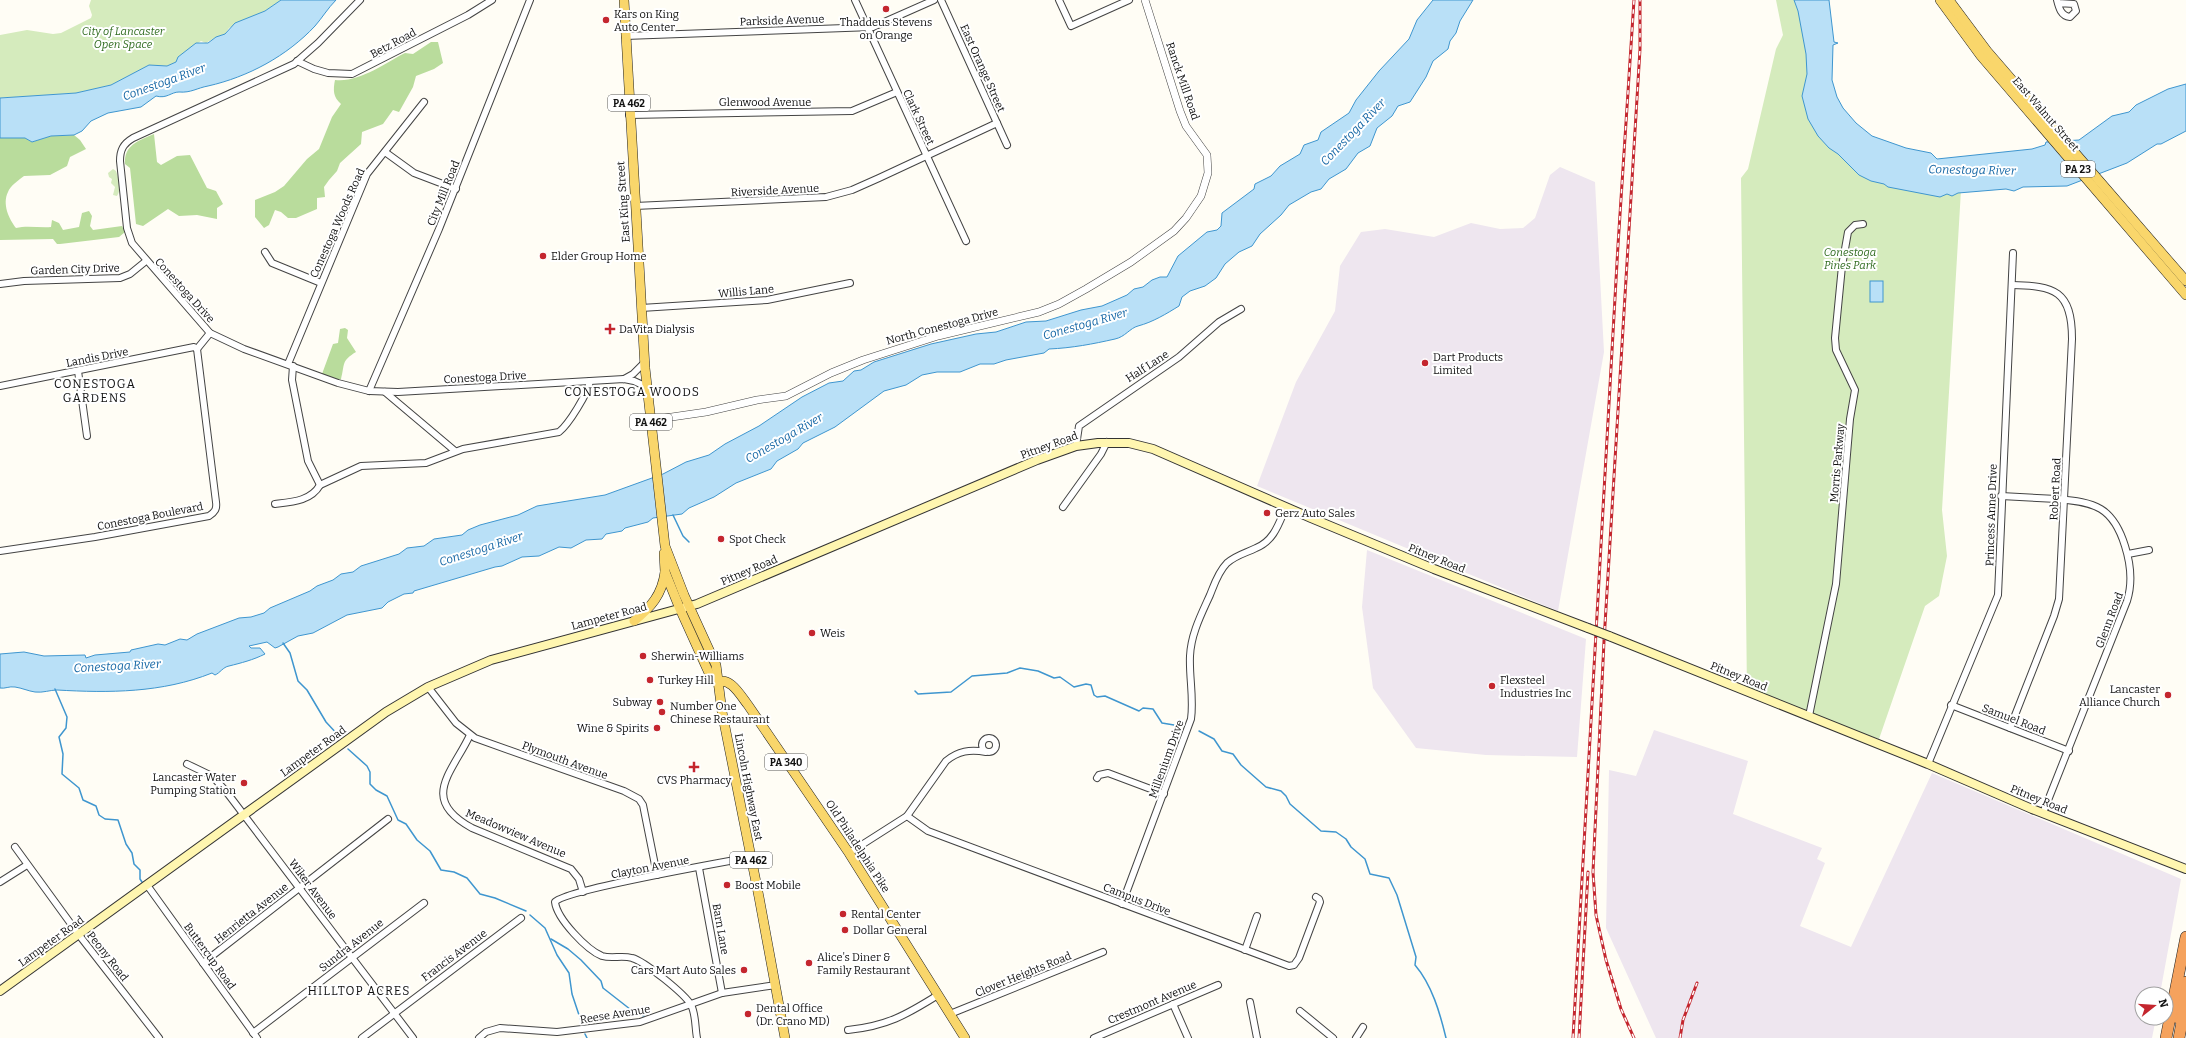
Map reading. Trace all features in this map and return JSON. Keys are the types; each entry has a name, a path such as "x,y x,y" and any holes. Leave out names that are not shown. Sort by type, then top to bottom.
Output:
{"highway":[{"path":"2166,1038 2186,937"},
{"path":"2174,1038 2186,982"},
{"path":"2179,1038 2186,996"}],"main road":[{"name":"East King Street","path":"624,0 645,362 654,457 665,546"},
{"name":"East Walnut Street","path":"1940,0 1971,44 2012,87 2151,248 2186,295"},
{"name":"East Walnut Street","path":"1949,0 2012,87"},
{"name":"East Walnut Street","path":"2151,248 2186,281"},
{"name":"Pitney Road","path":"684,607 1037,460 1076,446 1107,442 1128,443 1154,449 1286,508 1434,569 1609,636 1809,716 1928,764 2043,813 2186,870"},
{"name":"Lincoln Highway East","path":"665,546 684,607"},
{"name":"Lincoln Highway East","path":"665,546 665,572 716,664 717,682 785,1038"},
{"path":"634,621 648,610 655,601 664,582 665,572"},
{"name":"Lampeter Road","path":"0,991 386,712 428,687 456,673 497,658 684,607"},
{"name":"Old Philadelphia Pike","path":"717,682 724,680 729,683 748,704 849,853 965,1038"}],"street":[{"name":"Conestoga Drive","path":"360,0 298,61 252,84 133,138 124,144 121,150 120,161 127,228 132,243 146,261 210,333 244,349 338,383 369,391 385,392 624,379 634,381 647,387"},
{"name":"Betz Road","path":"298,61 314,69 328,73 352,74 460,19 492,0"},
{"name":"City Mill Road","path":"369,391 456,189 530,0"},
{"name":"Clark Street","path":"855,0 966,241"},
{"name":"Parkside Avenue","path":"625,36 874,27 934,0"},
{"name":"East Orange Street","path":"941,0 1006,145"},
{"path":"1059,0 1071,26 1129,0"},
{"name":"Ranck Mill Road","path":"1146,0 1180,111 1186,126 1207,155 1209,168 1204,188"},
{"name":"Glenwood Avenue","path":"630,115 852,111 897,92"},
{"name":"Conestoga Woods Road","path":"320,485 308,461 292,380 291,365 321,283 367,174 424,102"},
{"name":"Riverside Avenue","path":"635,206 826,197 852,190 997,123"},
{"path":"385,152 414,173 456,189"},
{"name":"North Conestoga Drive","path":"651,420 706,412 756,400 786,396 830,373 863,360 938,336 1029,314 1053,306 1113,273 1168,235 1186,218 1204,188"},
{"name":"Morris Parkway","path":"1809,716 1836,584 1850,419 1854,398 1853,384 1835,344 1842,266 1848,232 1855,225 1863,224"},
{"path":"265,252 272,263 321,283"},
{"name":"Princess Anne Drive","path":"1928,764 1951,705 1998,595 2001,496 2013,253"},
{"name":"Garden City Drive","path":"0,284 24,281 120,278 130,274 146,261"},
{"name":"Willis Lane","path":"641,308 768,300 850,283"},
{"name":"Robert Road","path":"2010,728 2057,608 2060,586 2072,339 2070,315 2062,298 2053,290 2045,287 2012,285"},
{"name":"Half Lane","path":"1076,446 1079,426 1179,357 1219,322 1241,309"},
{"path":"197,349 210,333"},
{"name":"Landis Drive","path":"0,386 194,347 197,349"},
{"name":"Conestoga Boulevard","path":"0,551 120,533 209,516 214,513 217,508 197,349"},
{"path":"624,379 633,374 645,362"},
{"path":"78,371 87,436"},
{"path":"275,504 304,499 315,492 320,485 361,466 426,463 448,456 455,452 559,432 569,421 587,390 590,381"},
{"path":"385,392 455,452"},
{"path":"1063,507 1101,454 1107,442"},
{"name":"Glenn Road","path":"2001,496 2083,501 2104,510 2118,526 2128,554 2131,575 2129,596 2043,813"},
{"name":"Millenium Drive","path":"1122,904 1191,720 1193,695 1190,657 1193,635 1197,623 1218,576 1226,564 1238,555 1258,548 1268,540 1277,529 1286,508"},
{"path":"2128,554 2149,550"},
{"name":"Plymouth Avenue","path":"428,687 445,711 470,735 624,791 639,799 645,812 657,875"},
{"name":"Samuel Road","path":"1951,705 2068,751"},
{"name":"Meadowview Avenue","path":"470,735 447,777 442,792 448,808 458,820 571,869 579,879 583,892"},
{"path":"849,853 907,816 946,760 952,755 964,751 986,752"},
{"name":"Wiker Avenue","path":"187,764 212,776 225,790 413,1038"},
{"path":"1097,778 1099,775 1108,773 1164,794"},
{"name":"Campus Drive","path":"907,816 928,831 1284,964 1294,965 1300,958 1320,902 1316,897"},
{"name":"Henrietta Avenue","path":"203,963 388,819"},
{"name":"Peony Road","path":"14,847 156,1037"},
{"name":"Clayton Avenue","path":"691,1004 641,961 628,957 602,956 587,947 576,936 560,913 555,902 560,897 657,875 751,857"},
{"path":"0,882 27,865"},
{"name":"Barn Lane","path":"699,868 722,993"},
{"name":"Buttercup Road","path":"147,885 255,1036"},
{"name":"Sundra Avenue","path":"255,1036 352,957 424,903"},
{"path":"1244,950 1257,916"},
{"name":"Francis Avenue","path":"362,1038 521,918"},
{"name":"Clover Heights Road","path":"950,1014 1103,952"},
{"name":"Reese Avenue","path":"479,1038 486,1032 500,1028 557,1032 640,1022 722,993 776,985"},
{"name":"Crestmont Avenue","path":"1094,1038 1218,985"},
{"path":"848,1030 871,1027 900,1018 938,995"},
{"path":"1250,1002 1257,1038"},
{"path":"691,1004 697,1038"},
{"path":"1173,1004 1188,1038"},
{"path":"1300,1011 1333,1038"},
{"path":"1356,1038 1363,1026"}],"shaded area":[{"path":"1560,167 1595,182 1604,352 1558,611 1257,486 1296,382 1335,311 1340,266 1361,232 1385,229 1434,237 1471,223 1500,229 1523,228 1535,218 1550,175"},
{"path":"1367,550 1586,639 1577,757 1486,755 1416,748 1373,688 1362,607"},
{"path":"1654,730 1748,761 1733,814 1822,848 1817,859 1825,863 1800,926 1851,947 1932,773 2181,879 2161,986 2134,986 2134,1026 2154,1026 2152,1038 1656,1038 1606,928 1609,770 1636,776"}],"green space":[{"name":"City of Lancaster Open Space","path":"91,0 281,0 265,11 229,28 225,34 206,43 201,41 178,57 176,62 167,66 149,65 111,85 76,93 0,98 0,35 27,30 53,34 61,33 91,18 92,15 89,6"},
{"name":"Conestoga Pines Park","path":"1776,0 1809,0 1846,135 1961,190 1942,510 1947,556 1939,596 1925,606 1879,739 1747,692 1741,178 1748,169 1776,49 1783,35"},
{"path":"431,42 438,42 443,63 434,69 416,76 413,87 399,112 393,110 383,124 362,132 361,144 340,163 337,171 324,187 325,197 317,198 317,209 296,218 288,218 281,212 275,210 269,225 264,228 255,217 255,200 275,192 284,186 307,159 319,149 332,117 341,104 336,99 334,93 335,80 344,80 362,75 405,53 413,54"},
{"path":"154,134 157,162 161,165 177,156 190,155 207,188 216,191 223,204 217,208 217,219 197,215 179,216 168,209 143,226 136,224 130,168 125,164 125,158 127,152 133,144"},
{"path":"74,135 80,140 86,149 70,157 67,166 50,175 24,176 9,190 6,197 6,206 11,220 16,228 51,227 52,220 59,223 63,230 79,227 82,213 89,211 92,216 90,226 93,230 122,226 125,232 119,237 60,244 57,244 53,239 0,240 0,138 25,138 32,142 51,136"},
{"path":"113,169 116,171 120,184 119,193 117,196 113,195 115,187 111,183 112,179 109,177 108,173"},
{"path":"345,328 348,330 347,338 356,352 346,361 341,379 338,380 322,374 333,344 338,343 340,329"}],"water":[{"name":"Conestoga River","path":"281,0 336,0 315,26 292,47 266,64 238,77 191,91 176,92 163,97 156,96 141,107 108,113 91,121 82,131 74,135 51,136 32,142 25,138 0,138 0,98 76,93 111,85 149,65 167,66 176,62 178,57 196,43 208,43 216,37 225,34 235,23 265,11"},
{"name":"Conestoga River","path":"1433,0 1473,0 1460,21 1456,33 1450,41 1448,49 1433,61 1426,77 1410,102 1398,106 1392,116 1377,128 1370,146 1358,153 1346,169 1329,179 1321,189 1311,192 1289,205 1281,215 1260,234 1252,246 1239,252 1225,264 1216,278 1205,286 1190,291 1182,297 1179,306 1154,320 1135,327 1119,338 1082,346 1049,349 1044,353 1006,360 994,364 980,364 960,372 937,372 922,375 906,385 884,391 835,427 803,443 798,449 777,461 771,469 736,483 714,497 689,508 682,514 653,518 648,522 625,528 622,531 606,534 602,539 586,540 571,548 559,547 539,556 522,557 502,566 414,591 413,593 404,594 388,602 382,608 347,615 313,633 298,636 275,648 267,642 249,646 251,648 260,648 265,654 252,660 227,667 215,675 212,673 174,685 135,690 57,690 32,692 15,687 0,688 0,654 24,652 44,656 85,655 86,658 95,655 130,652 131,650 158,644 165,645 180,639 187,640 197,634 239,618 251,617 264,613 270,608 333,580 341,574 353,572 361,566 399,554 407,548 424,546 434,539 462,535 468,530 480,525 518,515 537,506 605,495 663,474 686,462 709,455 725,444 759,426 802,397 829,383 843,381 854,371 861,370 874,362 931,344 976,334 996,332 1026,322 1046,321 1081,310 1102,306 1127,295 1134,289 1143,287 1152,280 1160,277 1167,277 1178,256 1207,232 1217,230 1221,226 1222,213 1254,189 1255,184 1271,176 1280,166 1300,154 1304,145 1318,140 1321,132 1349,113 1356,100 1379,71 1409,39 1417,20"},
{"name":"Conestoga River","path":"1794,0 1829,0 1834,42 1838,43 1833,45 1832,80 1837,97 1843,108 1856,123 1872,136 1906,148 1931,153 1937,159 2032,149 2045,145 2046,142 2079,140 2112,116 2129,112 2136,105 2168,89 2186,84 2186,131 2161,144 2157,144 2127,163 2067,186 2023,187 2014,191 2006,189 1958,193 1952,196 1947,194 1940,197 1888,187 1884,184 1871,181 1859,175 1818,136 1808,119 1802,96 1807,74 1806,54 1798,11"},
{"path":"1870,281 1883,281 1883,302 1870,302"}],"waterway":[{"path":"673,515 683,536 689,542"},
{"path":"283,643 290,653 298,681 307,690 326,722 339,736"},
{"path":"915,691 918,694 951,692 972,676 1007,673 1020,668 1038,671 1054,678 1060,677 1074,687 1086,684 1091,685 1094,695 1097,697 1105,696 1139,711 1143,708 1153,709 1162,723 1174,725"},
{"path":"55,689 67,717 66,728 59,737 63,754 62,774 79,788 83,800 96,806 99,815 105,819 118,820 126,844 132,853 134,864 140,870 140,879 142,882"},
{"path":"1199,731 1214,739 1222,751 1233,754 1241,765 1266,787 1281,791 1286,796 1290,804 1321,831 1336,832 1346,839 1351,847 1365,859 1370,874 1389,878 1397,895 1416,957 1415,965 1431,990 1446,1038"},
{"path":"348,749 367,766 370,772 370,784 376,790 387,796 398,820 406,824 417,840 430,851 441,870 454,872 467,878 480,894 495,898 526,911"},
{"path":"530,915 545,928 557,955 569,973 572,994 581,1021"},
{"path":"551,939 568,949 581,960 601,981 603,988 635,1013 644,1016"},
{"path":"585,1034 587,1038"}],"railway":[{"path":"1573,1038 1618,245 1634,0"},
{"path":"1634,1038 1621,1009 1606,960 1596,915 1593,872 1604,641 1640,49 1640,0"},
{"path":"1579,1038 1588,872"},
{"path":"1680,1038 1683,1020 1697,983"}],"place":[{"name":"Thaddeus Stevens on Orange","path":"886,9"},
{"name":"Kars on King Auto Center","path":"606,20"},
{"name":"Elder Group Home","path":"543,256"},
{"name":"DaVita Dialysis","path":"610,329"},
{"name":"Dart Products Limited","path":"1425,363"},
{"name":"Gerz Auto Sales","path":"1267,513"},
{"name":"Spot Check","path":"721,539"},
{"name":"Weis","path":"812,633"},
{"name":"Sherwin-Williams","path":"643,656"},
{"name":"Turkey Hill","path":"650,680"},
{"name":"Flexsteel Industries Inc","path":"1492,686"},
{"name":"Lancaster Alliance Church","path":"2168,695"},
{"name":"Subway","path":"660,702"},
{"name":"Number One Chinese Restaurant","path":"662,712"},
{"name":"Wine & Spirits","path":"657,728"},
{"name":"CVS Pharmacy","path":"694,767"},
{"name":"Lancaster Water Pumping Station","path":"244,783"},
{"name":"Boost Mobile","path":"727,885"},
{"name":"Rental Center","path":"843,914"},
{"name":"Dollar General","path":"845,930"},
{"name":"Alice's Diner & Family Restaurant","path":"809,963"},
{"name":"Cars Mart Auto Sales","path":"744,970"},
{"name":"Dental Office (Dr. Crano MD)","path":"748,1014"}],"district":[{"name":"CONESTOGA GARDENS","path":"95,391"},
{"name":"CONESTOGA WOODS","path":"632,392"},
{"name":"HILLTOP ACRES","path":"359,991"}]}
